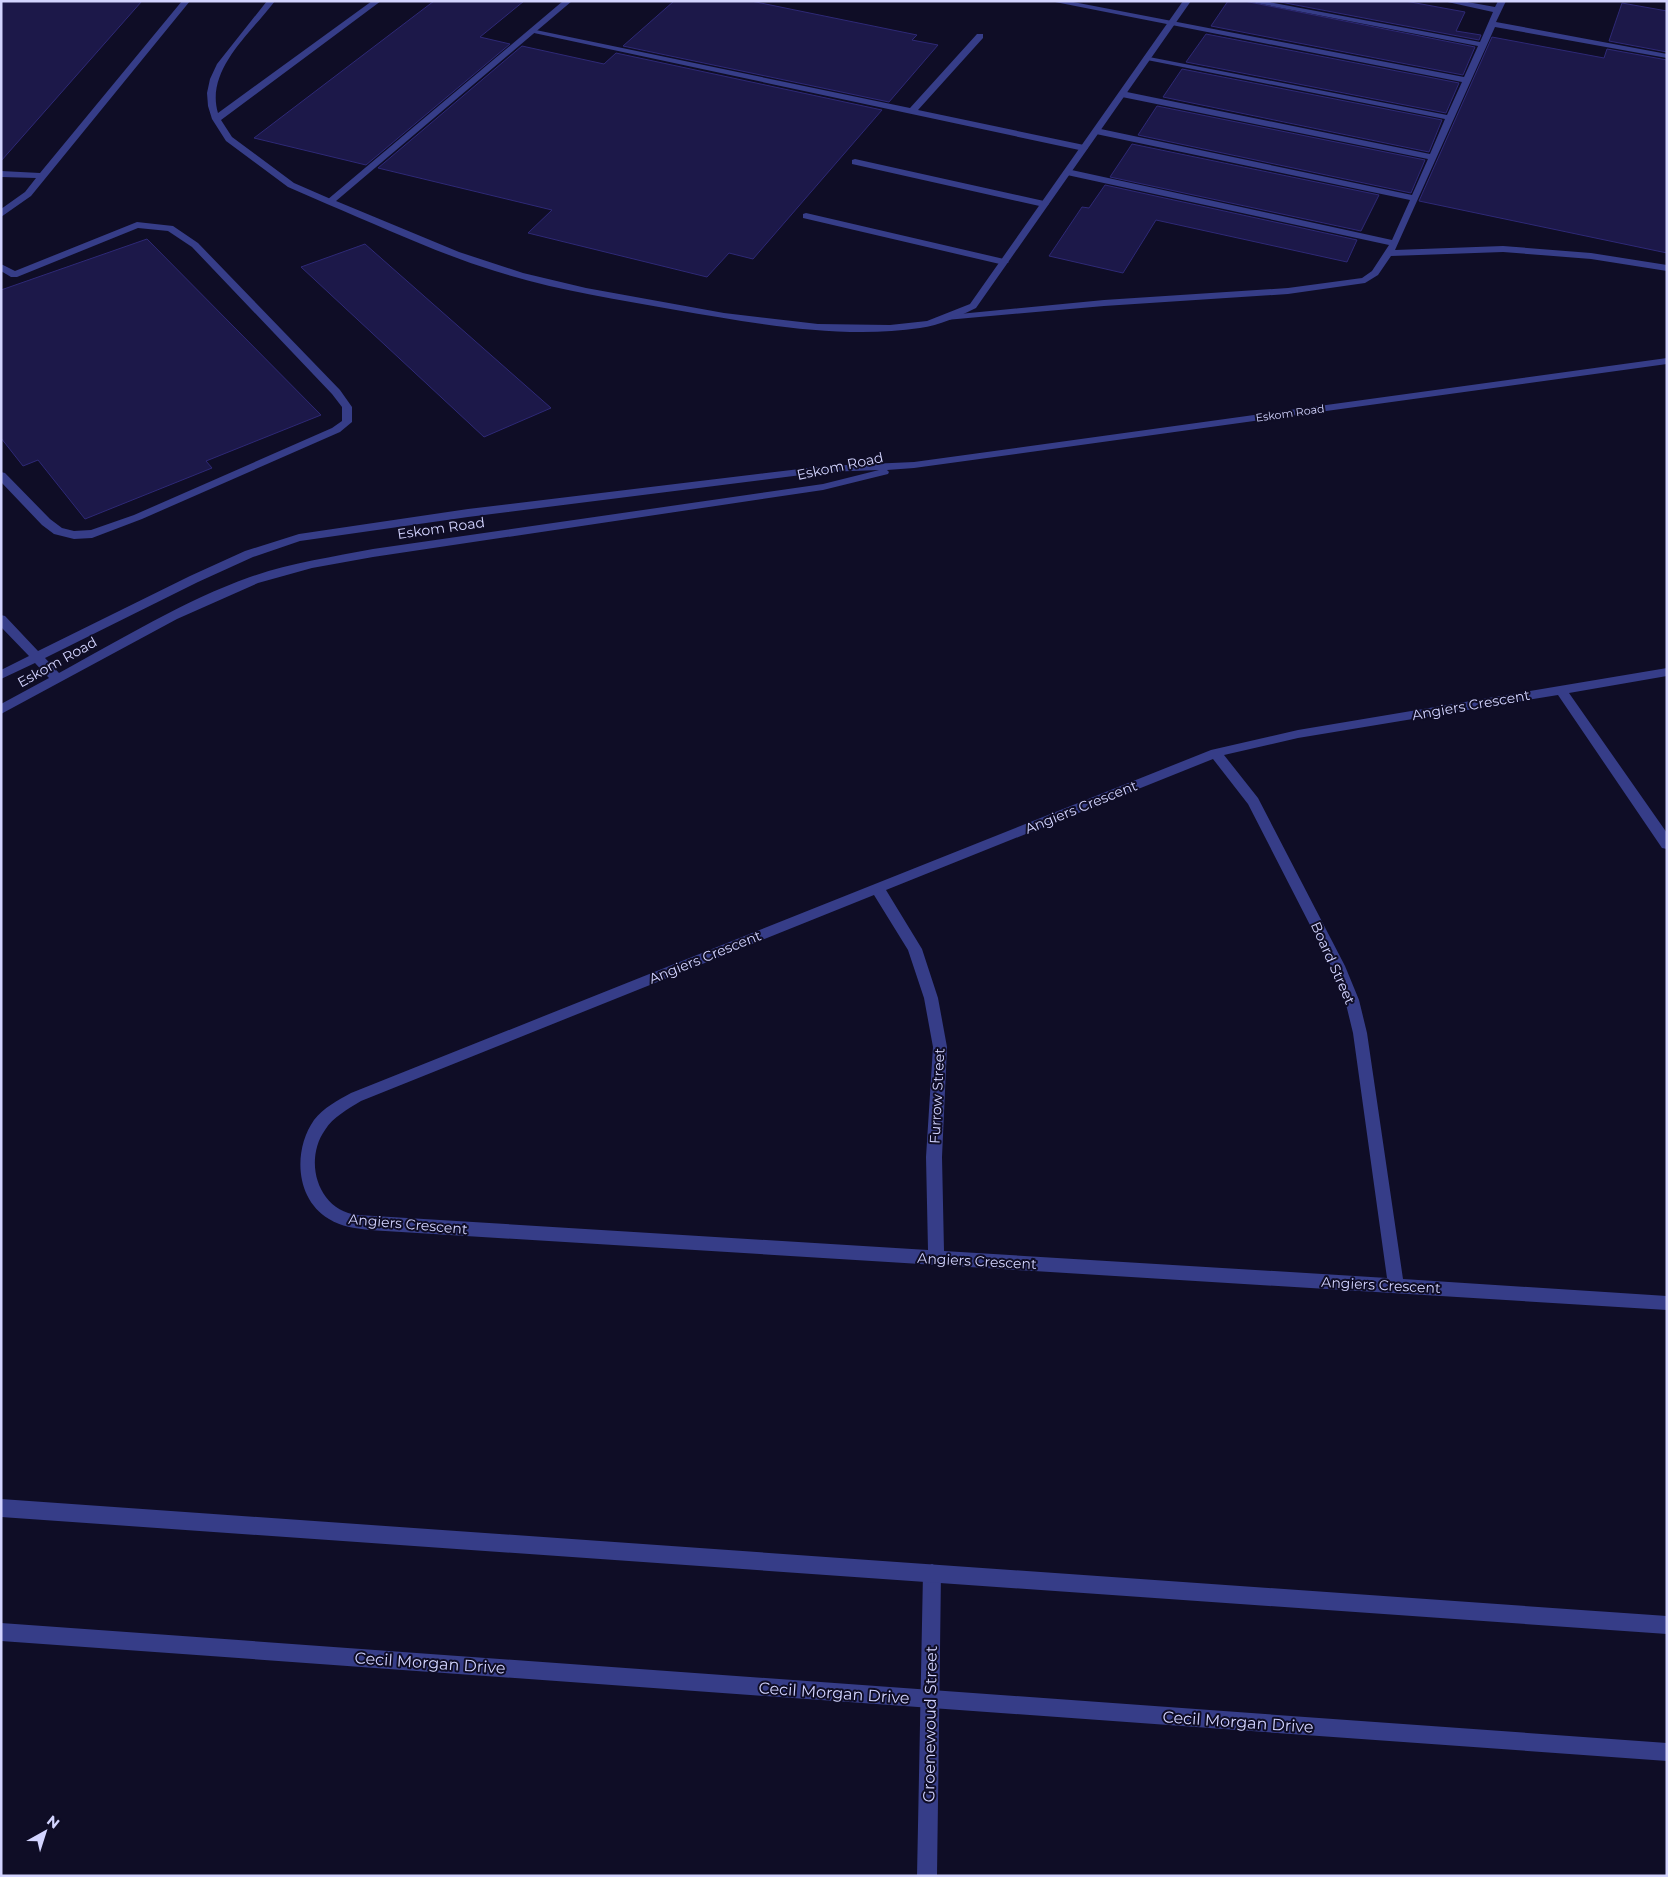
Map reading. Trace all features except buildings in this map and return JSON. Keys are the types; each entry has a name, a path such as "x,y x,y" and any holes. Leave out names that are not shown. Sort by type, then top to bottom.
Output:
{"street":[{"path":"1,214 28,194 186,1"},
{"path":"271,1 221,64 211,93 212,106 216,119 229,139 291,185 445,250 498,269 604,295 770,324 834,329 885,328 926,324 949,318 1104,303 1288,291 1365,280 1375,273 1395,243 1502,1"},
{"path":"216,119 377,1"},
{"path":"330,202 568,1"},
{"path":"1054,1 1467,80"},
{"path":"949,318 973,306 1187,1"},
{"path":"1250,1 1483,45"},
{"path":"1447,1 1498,10"},
{"path":"1492,24 1667,56"},
{"path":"534,30 1084,148"},
{"path":"912,111 980,36"},
{"path":"1147,58 1451,118"},
{"path":"1122,94 1433,157"},
{"path":"1096,131 1415,198"},
{"path":"855,162 1044,204"},
{"path":"1067,172 1395,243"},
{"path":"1,174 42,176"},
{"path":"806,216 1004,262"},
{"path":"1,280 137,225 170,228 195,245 336,392 347,407 347,422 336,430 156,509 92,534 74,535 58,531 46,522 1,475"},
{"path":"1389,253 1503,249 1592,256 1667,268"},
{"path":"1,267 14,275"},
{"name":"Eskom Road","path":"1,675 212,570 248,554 299,538 468,513 825,469 914,465 1667,361"},
{"name":"Eskom Road","path":"1,710 173,616 254,580 312,564 823,488 914,465"},
{"path":"1,619 57,679"},
{"name":"Angiers Crescent","path":"1667,672 1298,734 1215,753 356,1096 334,1110 316,1130 307,1152 306,1174 313,1193 327,1209 346,1220 369,1223 1667,1303"},
{"path":"1561,690 1667,844"},
{"name":"Board Street","path":"1215,753 1253,801 1338,966 1352,1000 1360,1033 1396,1286"},
{"name":"Furrow Street","path":"877,888 915,950 931,998 940,1047 934,1157 936,1258"},
{"path":"1,1508 1667,1625"},
{"name":"Groenewoud Street","path":"927,1876 932,1573"},
{"name":"Cecil Morgan Drive","path":"1,1632 1667,1752"}]}
